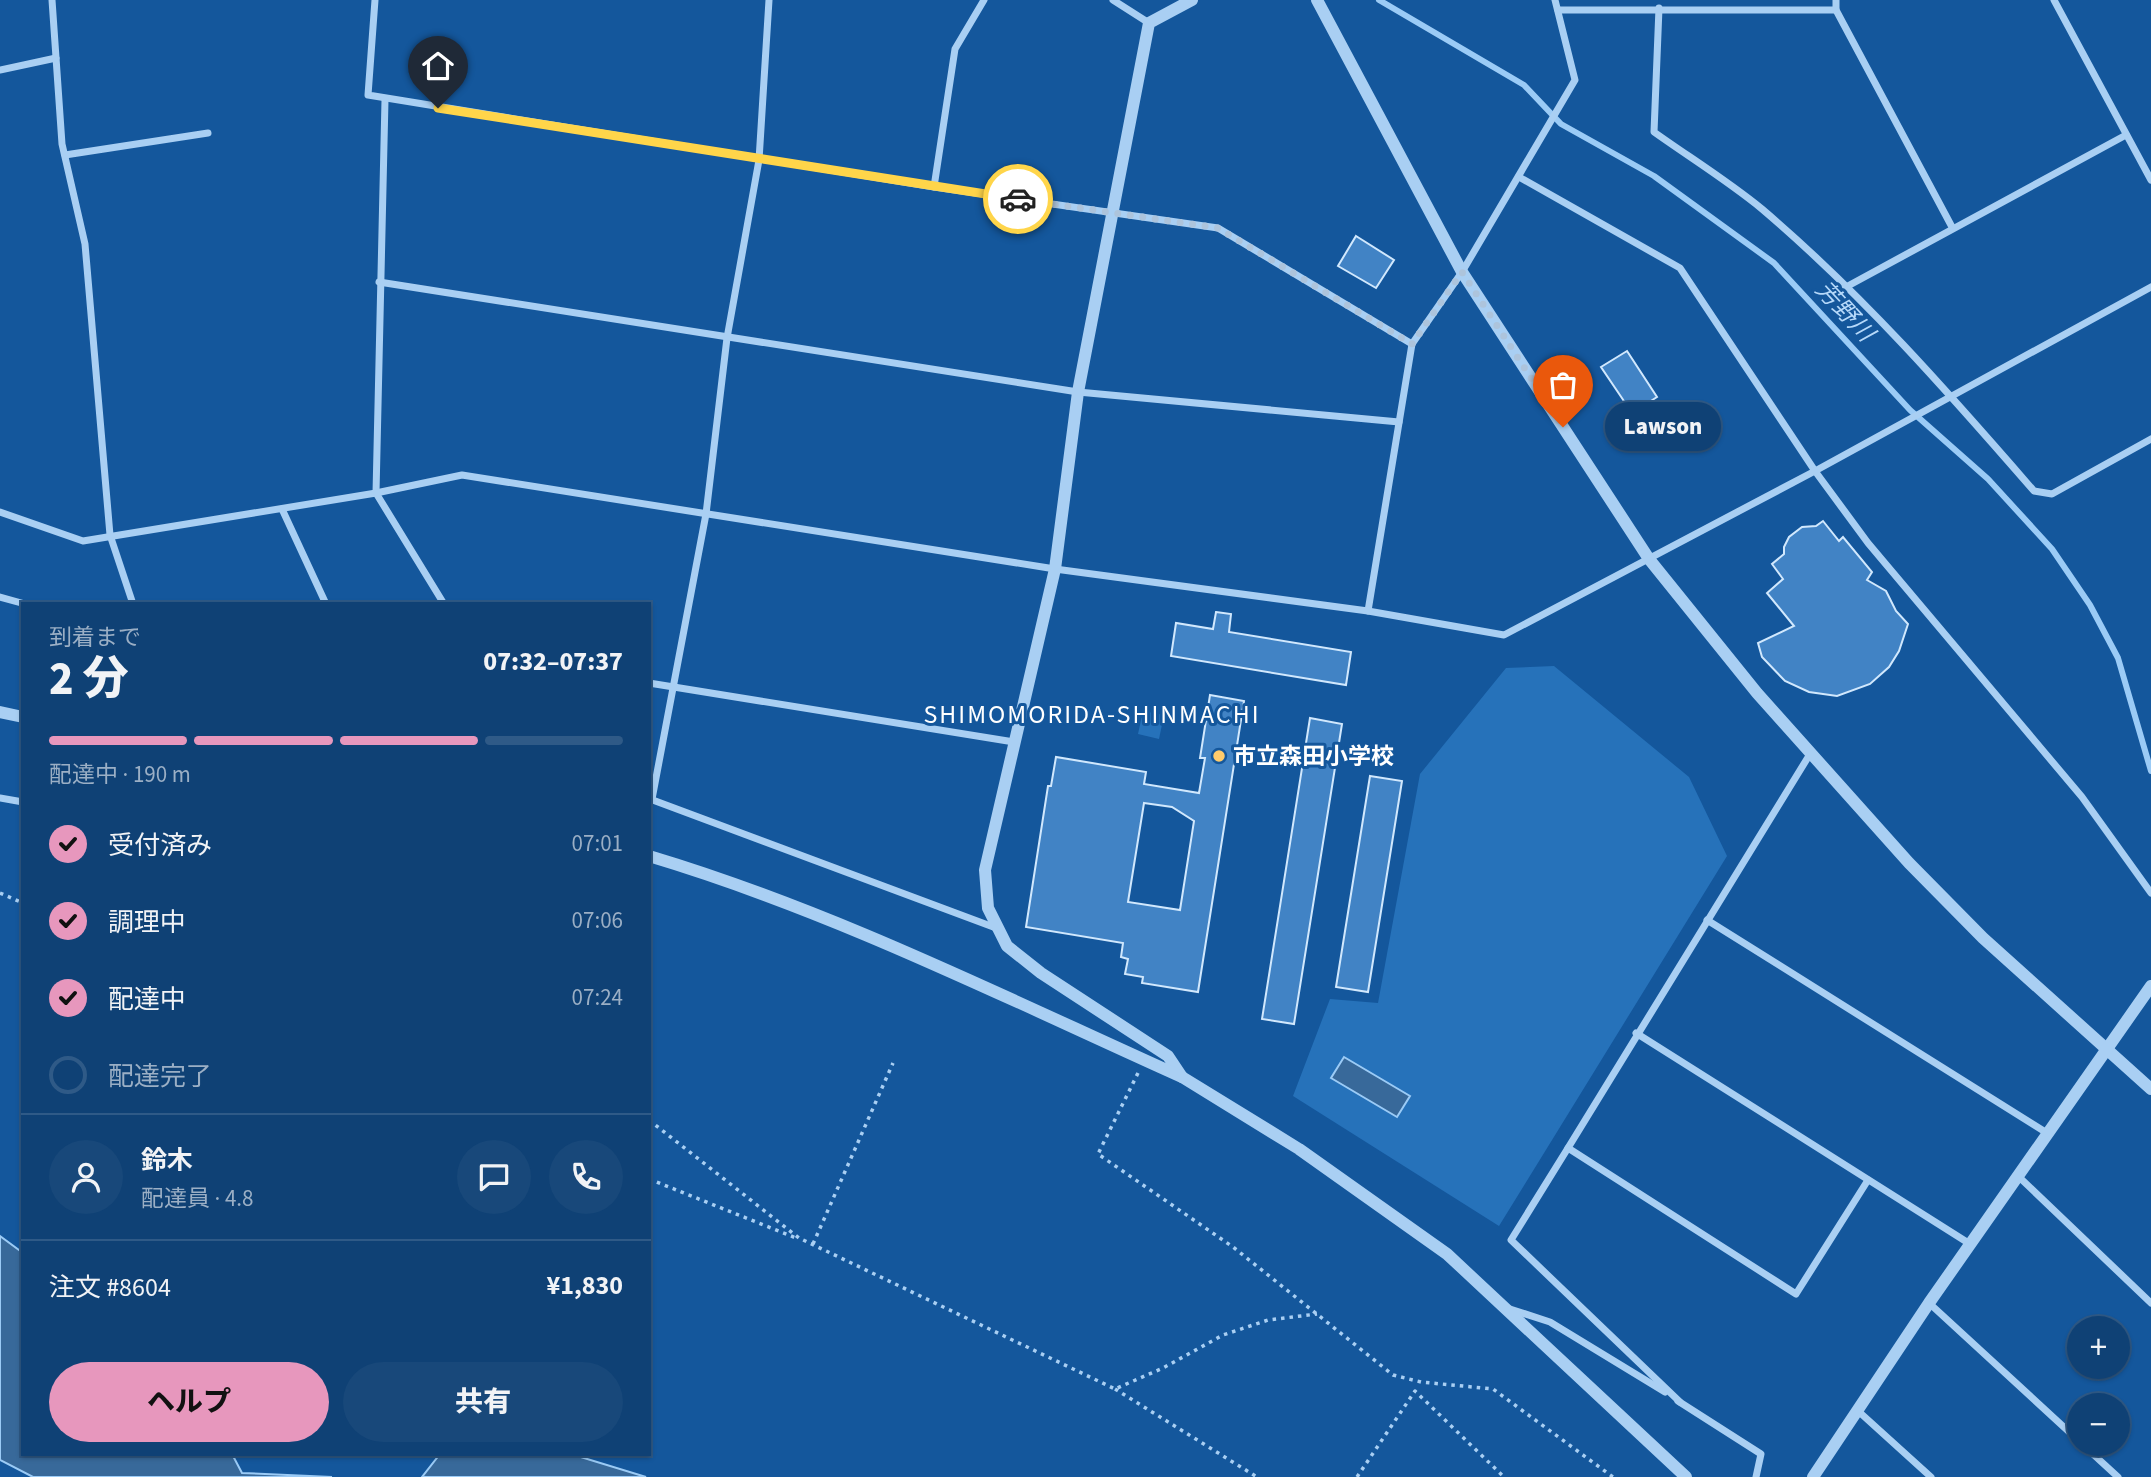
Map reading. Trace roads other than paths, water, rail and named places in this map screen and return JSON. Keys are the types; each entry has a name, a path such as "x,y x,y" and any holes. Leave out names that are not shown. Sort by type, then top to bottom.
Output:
{"street":[{"path":"52,0 65,155 85,244 110,535 132,602"},
{"path":"374,0 368,95 385,100 759,160 1218,228 1412,344"},
{"path":"769,0 759,160 727,338 706,514 651,799 996,928"},
{"path":"934,187 955,48 984,0"},
{"path":"1112,0 1149,23"},
{"path":"1149,23 1192,0"},
{"path":"1317,0 1462,272 1649,559 1810,754 1973,929 2151,1089"},
{"path":"1368,611 1412,344 1462,272 1575,80 1555,0"},
{"path":"1836,0 1836,9 1952,227"},
{"path":"2054,0 2151,180"},
{"path":"1659,8 1654,132 1760,208 1846,287 1913,352 2034,491 2052,494 2151,439"},
{"path":"1558,10 1836,9"},
{"path":"1149,23 1078,392 1055,569 985,870 988,908 1007,946 1041,973 1168,1056 1182,1077"},
{"path":"0,71 56,58"},
{"path":"385,100 376,493 443,602"},
{"path":"65,155 208,133"},
{"path":"1846,287 1952,227 2126,135"},
{"path":"1519,177 1680,268 1815,471 1868,543 2082,797 2151,893"},
{"path":"380,282 1078,392 1399,422"},
{"path":"0,512 83,541 376,493 462,475 1055,569 1368,611 1504,635 1815,471 2151,287"},
{"path":"282,509 325,602"},
{"path":"0,597 21,603"},
{"path":"651,683 1014,742"},
{"path":"0,712 21,717"},
{"path":"1680,1402 1511,1240 1810,754"},
{"path":"0,798 21,802"},
{"path":"651,857 704,873 857,933 1182,1077 1299,1149 1447,1254 1686,1477"},
{"path":"1707,920 2047,1133"},
{"path":"1813,1477 1856,1409 2151,986"},
{"path":"1636,1034 1970,1244"},
{"path":"1568,1149 1796,1294 1868,1180"},
{"path":"2018,1176 2151,1303"},
{"path":"1929,1303 2067,1430"},
{"path":"1506,1308 1550,1322 1761,1454 1756,1477"},
{"path":"1856,1409 1931,1477"},
{"path":"2095,1456 2118,1477"}],"waterway":[{"name":"芳野川","path":"1379,0 1524,85 1561,124 1654,176 1774,263 1910,410 1988,479 2052,549 2090,605 2118,658 2151,771"}],"place":[{"name":"Lawson","path":"1563,427"},
{"name":"市立森田小学校","path":"1219,756"}],"district":[{"name":"SHIMOMORIDA-SHINMACHI","path":"1092,714"}]}
